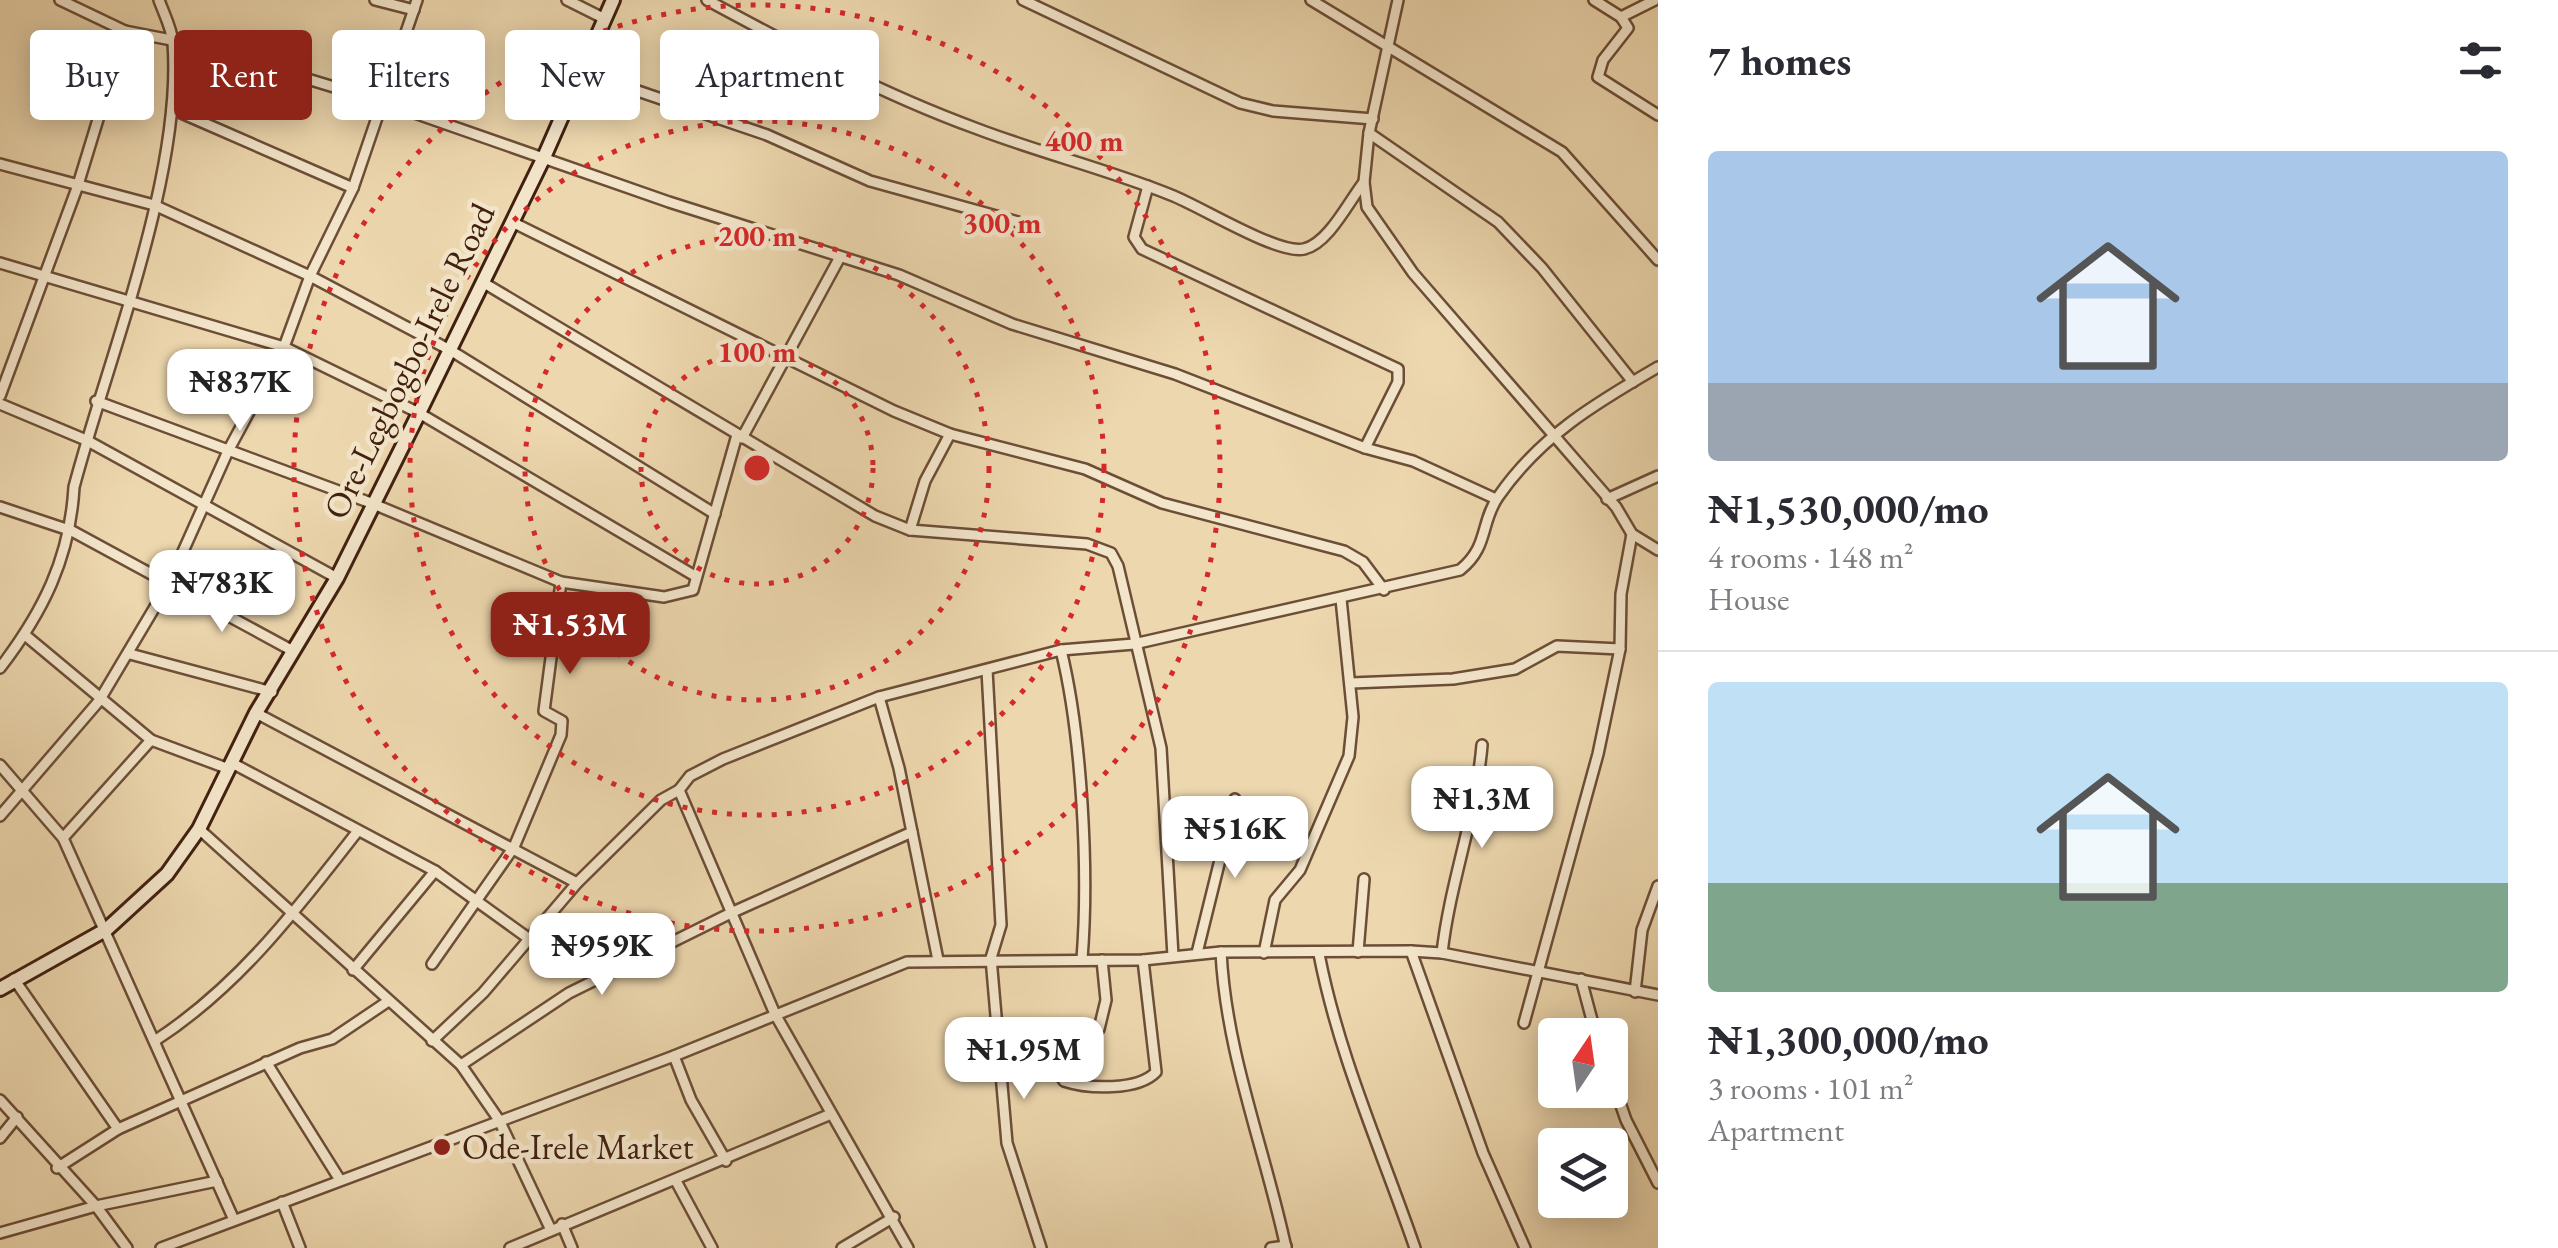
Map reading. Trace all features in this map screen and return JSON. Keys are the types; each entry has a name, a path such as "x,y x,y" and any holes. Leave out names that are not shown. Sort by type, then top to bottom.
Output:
{"main road":[{"name":"Ore-Legbogbo-Irele Road","path":"600,30 613,0"},
{"name":"Ore-Legbogbo-Irele Road","path":"0,988 107,929 168,874 200,829 256,713 273,692 337,578 561,120"}],"street":[{"path":"60,0 123,30"},
{"path":"0,668 54,585 72,531 74,488 86,440 154,206 172,109 173,40 159,0"},
{"path":"375,0 416,5 407,30"},
{"path":"566,0 605,19"},
{"path":"706,0 874,86 976,128 1148,186 1210,211 1251,235 1299,250 1316,244 1364,182"},
{"path":"1022,0 1240,102 1273,111 1373,119"},
{"path":"1311,0 1562,152 1658,260"},
{"path":"1398,0 1369,134 1364,182 1367,207 1404,261 1622,514 1632,534 1658,550"},
{"path":"1594,0 1622,17 1628,28 1603,60 1598,77 1642,100 1658,115"},
{"path":"1622,17 1655,0"},
{"path":"154,36 332,87"},
{"path":"640,92 768,135 889,187 1018,222"},
{"path":"172,109 354,188"},
{"path":"0,396 46,276 98,120"},
{"path":"0,816 98,700 130,654 168,585 228,450 284,347 310,276 354,188 374,120"},
{"path":"438,120 669,202 899,276 1012,324 1175,374 1366,448 1413,461 1496,500"},
{"path":"1369,134 1498,222 1542,268 1633,382"},
{"path":"0,164 154,206 310,276 450,350 715,514"},
{"path":"1148,186 1134,237 1136,244 1272,314 1398,369 1398,382 1366,448"},
{"path":"512,222 786,361 950,434 1044,455 1162,503 1334,547 1364,562 1384,590"},
{"path":"96,401 371,502 562,582 674,597 693,590 739,436 786,361 840,257"},
{"path":"0,263 284,347 419,413 695,576"},
{"path":"484,283 854,506 910,530 1106,549 1118,566 1162,748 1173,956"},
{"path":"432,1040 483,993 578,884 690,776 878,697 1060,650 1134,644 1209,624 1384,590 1464,567 1482,545 1496,500 1565,422 1658,367"},
{"path":"0,404 86,440 206,502 337,578"},
{"path":"910,530 925,481 950,434"},
{"path":"1607,499 1658,476"},
{"path":"0,507 72,531 293,651"},
{"path":"1524,1024 1565,861 1586,805 1620,649 1620,594 1632,534"},
{"path":"432,964 514,847 563,726 558,716 544,711 562,582"},
{"path":"1264,953 1275,900 1300,870 1349,756 1351,682 1341,599"},
{"path":"25,635 98,700 151,740 231,766 434,871 528,938"},
{"path":"1351,682 1453,679 1515,668 1557,646 1620,649"},
{"path":"1060,650 1072,707 1085,868 1082,960"},
{"path":"130,654 273,692"},
{"path":"987,670 1001,925 992,958 1006,1143 1042,1248"},
{"path":"878,697 912,832 938,960"},
{"path":"256,713 578,884"},
{"path":"63,838 151,740"},
{"path":"1442,953 1448,899 1478,786 1482,745"},
{"path":"0,765 24,787 63,838 234,1220"},
{"path":"679,790 776,1014 908,1248"},
{"path":"1197,953 1235,800"},
{"path":"200,829 461,1065 500,1120 550,1228"},
{"path":"156,1040 204,1005 292,916 357,832"},
{"path":"461,1065 570,993 733,912 912,832"},
{"path":"353,970 434,871"},
{"path":"1358,952 1364,879"},
{"path":"1635,992 1642,930 1658,886"},
{"path":"1411,951 1483,1153 1525,1248"},
{"path":"161,1248 674,1056 907,962 992,958 1143,960 1221,952 1411,951 1442,953 1658,995"},
{"path":"1221,952 1223,998 1234,1051 1286,1247 1271,1248"},
{"path":"1319,954 1344,1057 1415,1248"},
{"path":"1102,960 1106,1000 1100,1029 1073,1040 1056,1060 1056,1069 1064,1082 1098,1088 1147,1080 1157,1069 1143,960"},
{"path":"14,979 48,1035 70,1056 118,1129"},
{"path":"1581,979 1591,1018"},
{"path":"57,1168 118,1129 182,1104 266,1062 332,1039 387,1002"},
{"path":"674,1056 690,1100 726,1161"},
{"path":"266,1062 340,1180"},
{"path":"0,1100 57,1168 96,1206 126,1248"},
{"path":"1622,1108 1658,1183"},
{"path":"510,1248 550,1228 726,1161 831,1114"},
{"path":"0,1138 17,1117"},
{"path":"0,1233 96,1206 217,1180"},
{"path":"676,1181 712,1248"},
{"path":"282,1202 300,1248"},
{"path":"842,1248 894,1218"},
{"path":"562,1224 572,1248"}],"place":[{"name":"Ode-Irele Market","path":"442,1147"}]}
